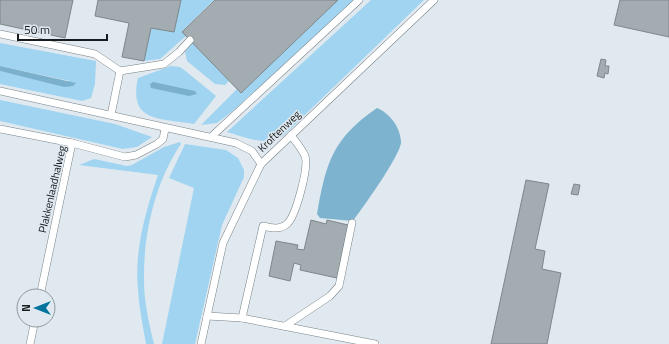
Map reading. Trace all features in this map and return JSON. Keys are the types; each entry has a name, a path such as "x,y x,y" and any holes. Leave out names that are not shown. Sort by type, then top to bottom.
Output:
{"lane":[{"path":"211,137 359,0"},
{"name":"Kroftenweg","path":"201,344 223,243 261,164 434,0"},
{"path":"0,34 95,54 120,71 164,64 179,52 190,40"},
{"path":"111,115 120,71"},
{"path":"0,91 111,115 165,129 236,143 252,151 261,164"},
{"path":"0,129 72,143"},
{"name":"Plakkenlaadhalweg","path":"42,288 72,143 125,157 157,144 163,139 165,129"},
{"path":"242,318 263,226 275,228 286,224 296,207 305,164 305,156 291,135"},
{"path":"286,326 330,296 339,286 352,223"},
{"path":"207,316 242,318 375,344"},
{"path":"30,344 33,328"}],"shaded area":[{"path":"181,0 214,0 182,31 186,36 160,59 144,61 151,28 174,32"},
{"path":"338,0 354,0 234,110 217,123 201,125 237,89 241,93"},
{"path":"371,0 424,0 283,136 269,141 262,141 227,132"},
{"path":"192,42 229,81 225,85 215,84 187,61 185,52"},
{"path":"0,43 96,61 95,84 91,98 82,101 0,84 0,71 48,82 70,81 0,66"},
{"path":"0,66 76,83 73,86 64,87 0,71"},
{"path":"171,66 180,67 183,69 216,96 194,124 159,119 150,116 143,111 138,103 136,93 138,78"},
{"path":"153,82 195,91 197,94 189,96 151,88 150,84"},
{"path":"0,100 115,124 152,137 137,147 123,149 0,121"},
{"path":"377,108 390,117 399,130 401,141 396,156 381,181 353,221 320,218 317,214 320,196 328,166 334,154 350,130"},
{"path":"180,142 181,144 164,175 148,227 144,263 144,289 154,344 146,344 141,317 137,275 139,245 145,216 158,175 79,165 94,159 127,166 132,165 164,147"},
{"path":"185,144 226,150 238,158 244,170 244,177 222,225 195,344 162,344 194,188 169,178"}],"building":[{"path":"0,0 73,0 65,38 0,24"},
{"path":"98,0 181,0 174,32 151,28 144,61 122,57 129,23 95,16"},
{"path":"215,0 338,0 241,93 182,32"},
{"path":"620,0 669,0 669,37 614,25"},
{"path":"601,59 606,60 605,66 609,66 608,74 605,73 604,78 597,76"},
{"path":"526,180 549,184 535,249 545,251 542,269 561,273 547,344 491,344"},
{"path":"574,184 580,185 578,195 571,194"},
{"path":"311,220 326,224 327,220 348,225 337,278 300,270 301,265 294,263 290,281 269,276 276,241 298,245 297,249 304,250"}]}
